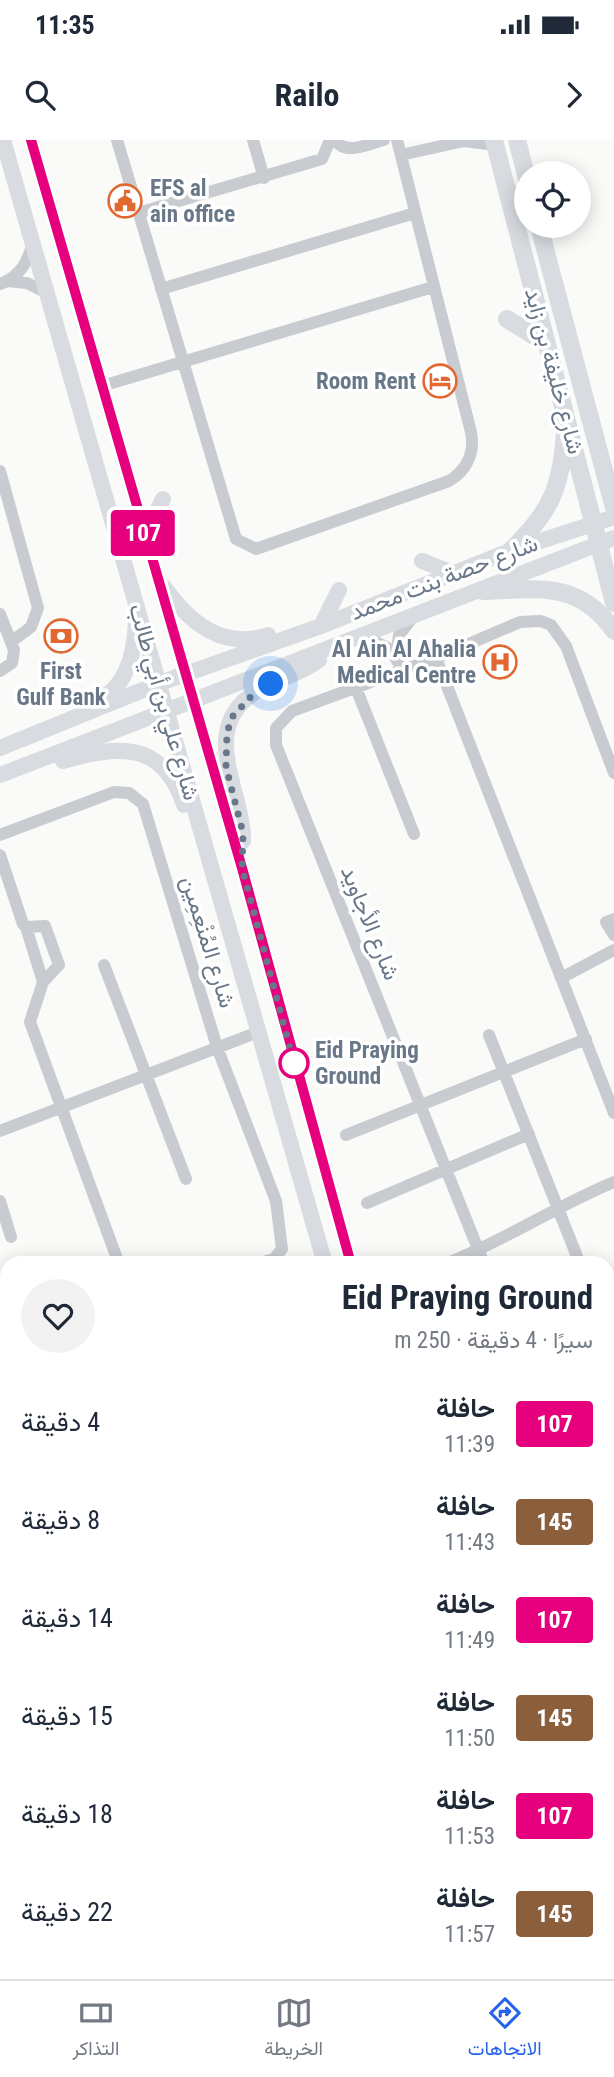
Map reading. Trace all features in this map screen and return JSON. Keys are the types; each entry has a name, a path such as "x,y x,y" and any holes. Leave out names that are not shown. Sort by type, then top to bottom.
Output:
{"main road":[{"name":"شارع علي بن أبي طالب","path":"4,140 323,1256"},
{"name":"شارع علي بن أبي طالب","path":"31,140 242,868 349,1256"},
{"path":"517,140 522,161"},
{"name":"شارع خليفة بن زايد","path":"495,142 544,342 566,413 594,523 607,541 614,603"},
{"name":"شارع خليفة بن زايد","path":"542,238 614,508"},
{"path":"507,319 544,342"},
{"path":"510,551 535,526 552,502 560,475 566,413"},
{"path":"592,424 614,453"},
{"path":"144,536 163,499"},
{"name":"شارع حصة بنت محمد","path":"0,748 160,683 321,626 510,551 614,517"},
{"path":"41,731 59,716 105,697 129,666 136,620 113,523"},
{"name":"شارع حصة بنت محمد","path":"0,775 483,592 607,541"},
{"path":"422,561 453,573"},
{"path":"157,577 181,611 195,624 219,636 251,641 293,627 321,626 339,590"},
{"path":"483,592 558,590 581,599 614,631"},
{"path":"242,868 243,833 226,767 227,732 233,716 255,692 309,667 338,645"},
{"path":"23,767 41,768 112,748 145,755 173,779 198,847 213,871"}],"street":[{"path":"117,140 181,362 236,539 256,549 449,481 466,465 472,441 397,140"},
{"path":"253,140 264,178"},
{"path":"138,213 322,159 333,140 343,148 384,140"},
{"path":"401,155 457,141 495,142"},
{"path":"161,289 415,213"},
{"path":"3,282 25,265 33,239"},
{"path":"3,282 27,283 47,293"},
{"path":"102,386 433,287"},
{"path":"0,471 38,608 31,626 11,642"},
{"path":"0,614 11,642 14,659 0,670"},
{"path":"396,656 399,635 412,618"},
{"name":"شارع الأجاويد","path":"481,1256 276,745 276,728 285,716 436,658 520,622 541,621 551,625 566,646 614,773"},
{"path":"363,636 382,643 396,656 402,669"},
{"path":"436,658 614,1113"},
{"path":"356,688 414,834"},
{"name":"شارع المُنْعِمِين","path":"0,835 107,794 122,792 137,797 147,813 218,1047 276,1201 283,1240 282,1249 276,1256"},
{"path":"0,855 43,982"},
{"path":"610,921 614,935"},
{"path":"26,927 45,926 58,962 59,968 43,982 30,1022 116,1256"},
{"path":"561,978 614,950"},
{"path":"104,965 186,1179"},
{"path":"0,1131 258,1032"},
{"path":"489,1035 577,1256"},
{"path":"346,1135 586,1039"},
{"path":"367,1203 529,1134"},
{"path":"464,1256 558,1207 614,1182"},
{"path":"0,1201 11,1237"}],"bus line":[{"name":"107","path":"31,140 242,868 349,1256"}],"place":[{"name":"EFS al ain office","path":"125,201"},
{"name":"Room Rent","path":"440,381"},
{"name":"First Gulf Bank","path":"61,636"},
{"name":"Al Ain Al Ahalia Medical Centre","path":"500,662"},
{"name":"Eid Praying Ground","path":"294,1063"}],"route":[{"path":"271,684 255,692 233,716 227,732 226,767 243,833 242,868 294,1063"}]}
